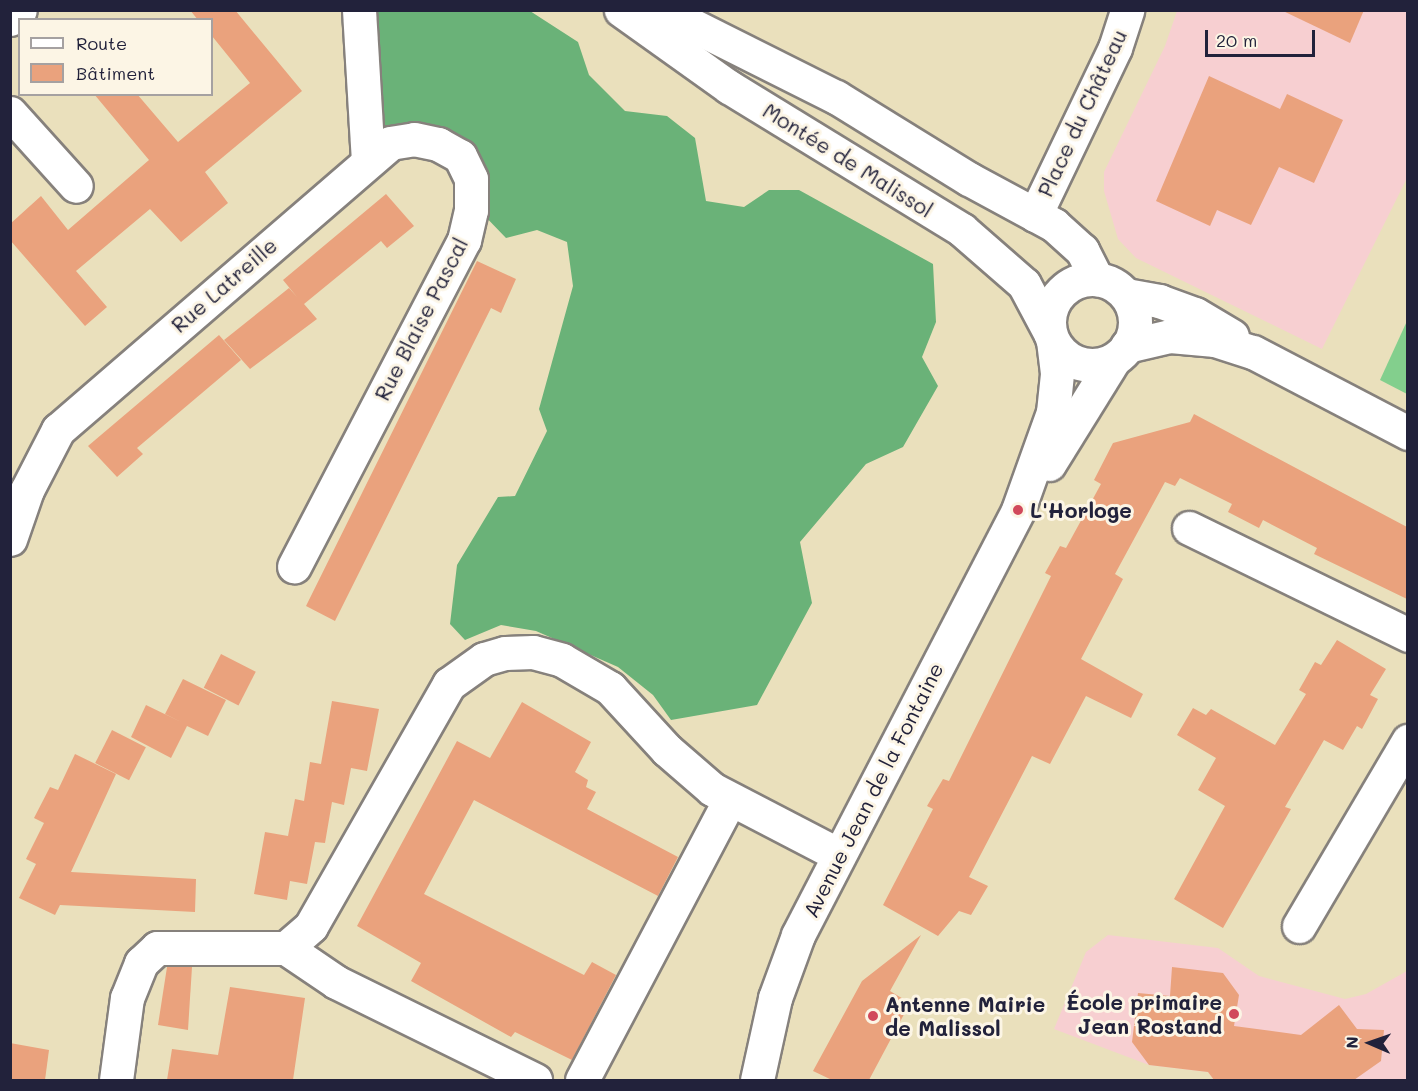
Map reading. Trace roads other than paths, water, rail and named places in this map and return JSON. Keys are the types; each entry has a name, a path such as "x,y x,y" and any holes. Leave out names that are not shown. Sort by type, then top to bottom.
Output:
{"street":[{"path":"359,10 368,160"},
{"name":"Montée de Malissol","path":"621,10 729,87 962,230 1024,284 1062,354 1078,363 1100,365 1121,353 1160,337 1186,336 1252,352"},
{"name":"Montée de Malissol","path":"662,10 836,97 1063,232 1082,250 1097,279 1109,282 1126,296 1160,301 1196,314 1252,352 1407,433"},
{"name":"Place du Château","path":"1035,215 1115,48 1127,10"},
{"path":"10,113 76,186"},
{"name":"Rue Blaise Pascal","path":"294,566 464,240 471,210 471,178 460,156 438,144 414,139 390,143 368,160"},
{"name":"Rue Latreille","path":"10,539 27,490 58,430 368,160"},
{"path":"1052,338 1050,310 1061,292 1076,282 1097,279"},
{"path":"1121,353 1134,320 1126,296"},
{"name":"Avenue Jean de la Fontaine","path":"1018,510 1053,412 1057,373 1052,338"},
{"name":"Avenue Jean de la Fontaine","path":"757,1080 786,964 837,854 1018,510 1121,353"},
{"path":"1189,528 1407,635"},
{"path":"286,948 311,926 449,684 484,659 505,652 533,652 562,660 610,688 687,770 729,801 774,821 837,854"},
{"path":"1299,926 1407,741"},
{"path":"582,1080 729,801"},
{"path":"116,1080 127,998 141,963 157,948 286,948 336,982 535,1080"}],"place":[{"name":"L'Horloge","path":"1018,510"},
{"name":"École primaire Jean Rostand","path":"1234,1014"},
{"name":"Antenne Mairie de Malissol","path":"873,1016"}]}
